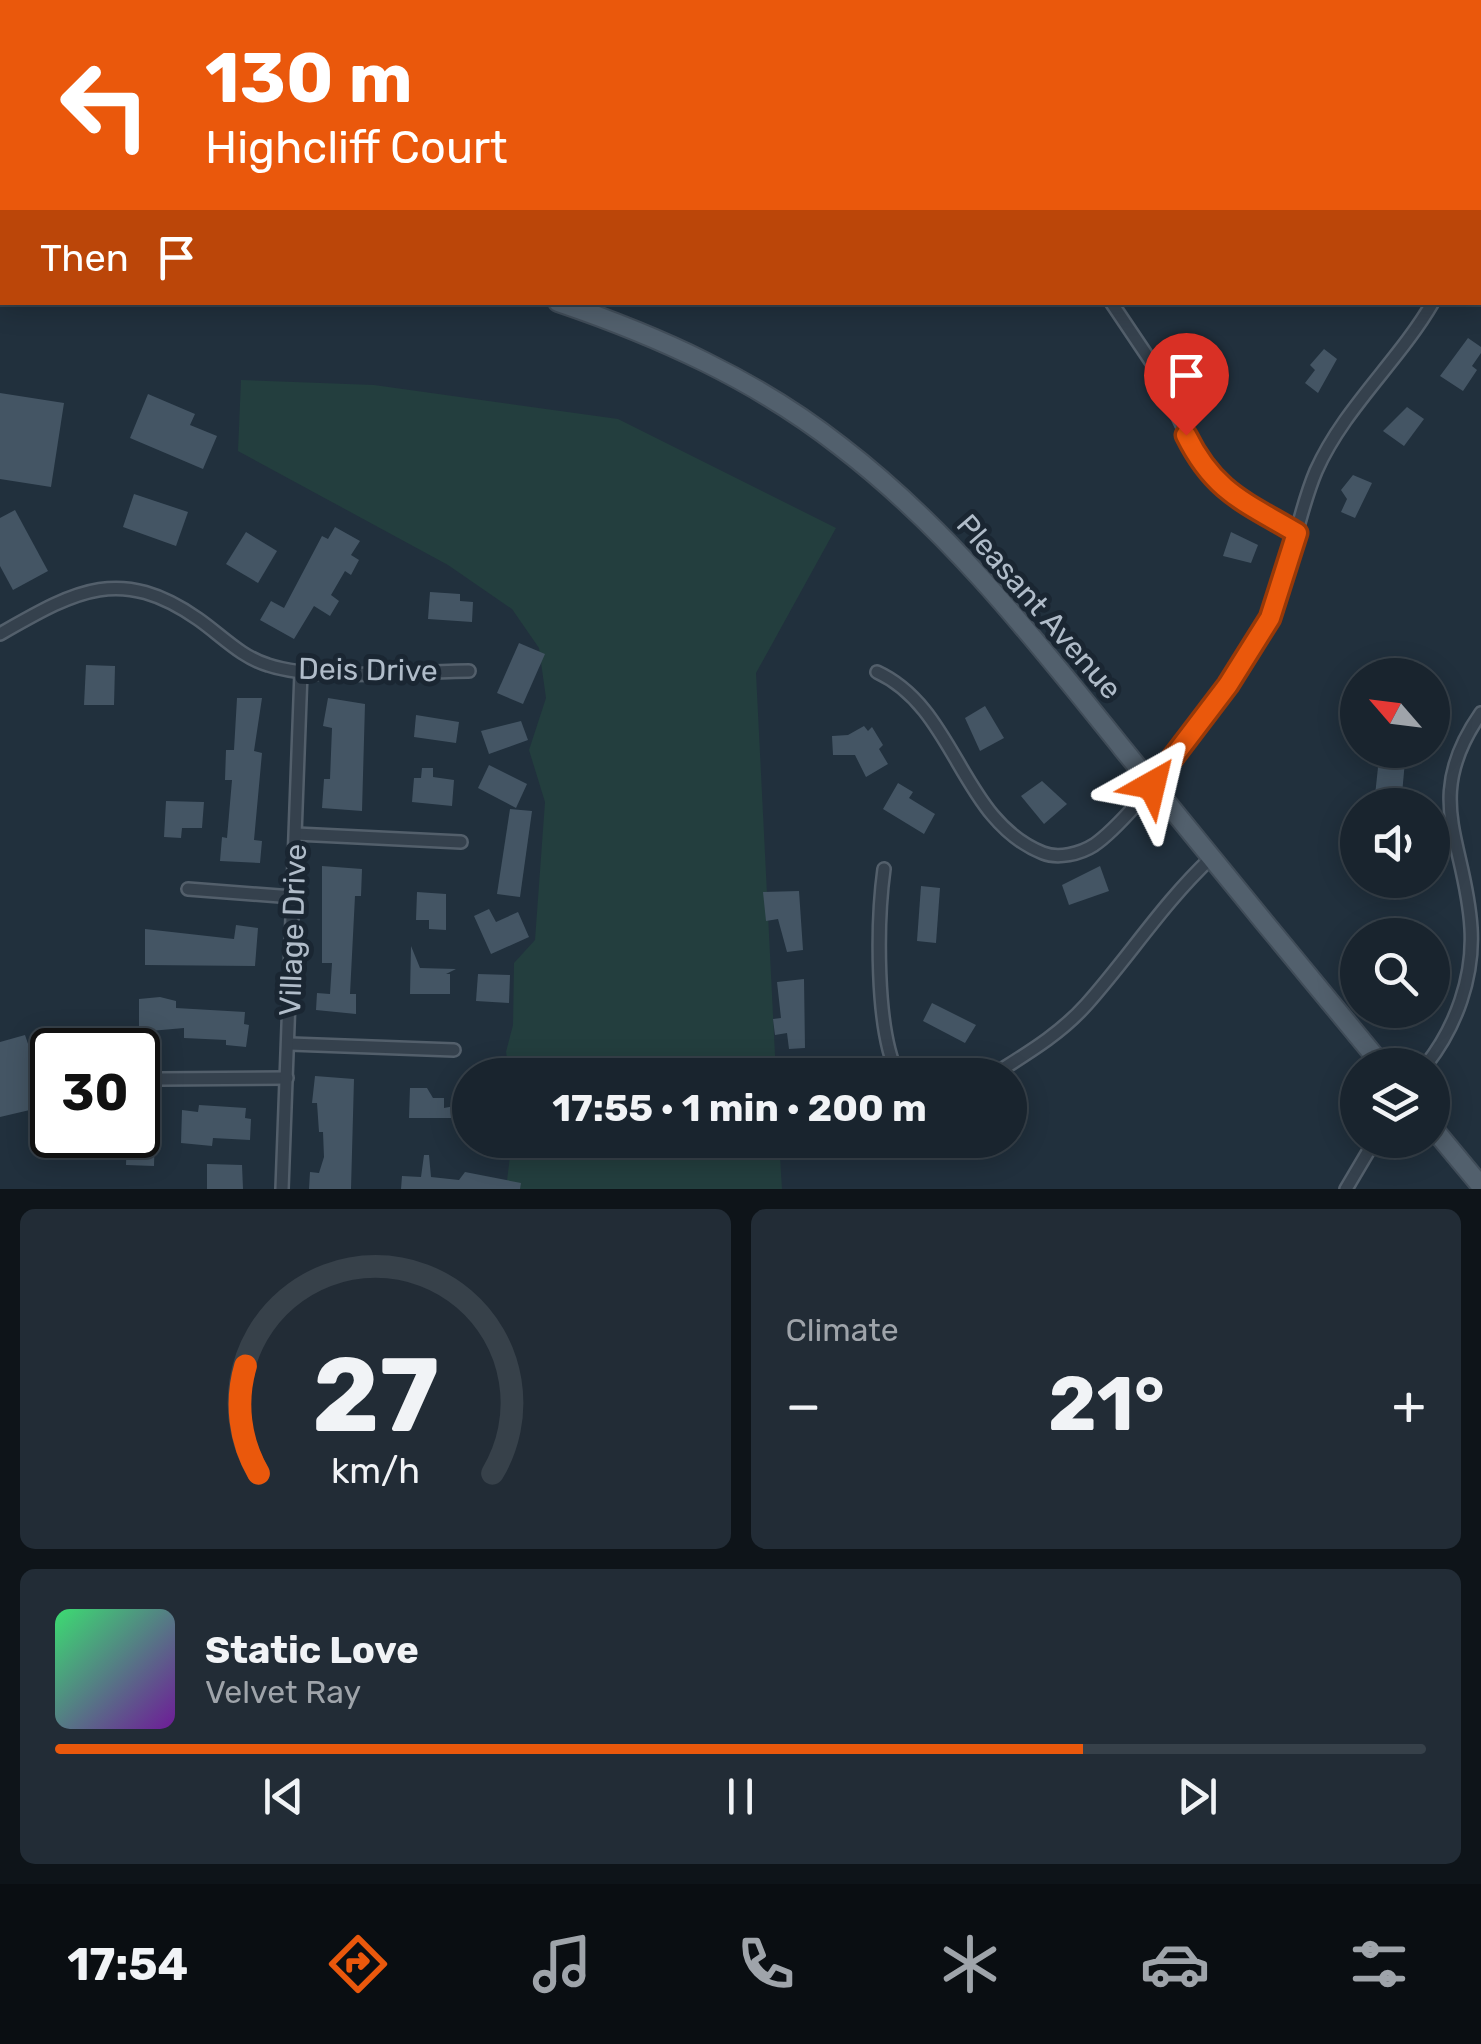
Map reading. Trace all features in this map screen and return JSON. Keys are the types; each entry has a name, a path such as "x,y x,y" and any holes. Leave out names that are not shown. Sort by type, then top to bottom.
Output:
{"main road":[{"name":"Pleasant Avenue","path":"566,305 640,332 742,381 808,422 877,476 975,570 1368,1048"},
{"path":"1450,1149 1481,1186"}],"street":[{"path":"1114,305 1154,366 1203,469 1227,491 1297,533"},
{"path":"876,672 904,688 931,714 988,812 1044,854 1072,855 1095,844 1152,785 1228,685 1270,618 1316,472 1348,418 1431,305"},
{"name":"Deis Drive","path":"0,634 60,598 98,589 137,589 177,605 245,655 302,672 468,671"},
{"name":"Village Drive","path":"282,1189 302,672"},
{"path":"1438,1048 1450,1032 1467,980 1471,928 1448,820 1452,772 1481,713"},
{"path":"296,834 461,842"},
{"path":"1019,1058 1053,1036 1086,1005 1180,887 1212,858"},
{"path":"884,869 884,998 891,1058"},
{"path":"188,889 293,897"},
{"path":"290,1044 454,1050"},
{"path":"160,1079 287,1078"},
{"path":"1346,1189 1364,1158"}],"green space":[{"path":"241,380 374,385 618,419 836,528 756,673 775,1058 507,1058 513,1025 514,963 535,940 545,802 529,750 546,698 539,648 512,609 448,565 238,451"},
{"path":"510,1158 780,1158 782,1189 506,1189"}],"building":[{"path":"1468,338 1481,347 1481,353 1472,366 1477,370 1463,391 1440,376"},
{"path":"1324,349 1337,359 1318,393 1305,383 1315,370 1310,365"},
{"path":"0,393 64,403 51,487 0,479"},
{"path":"148,394 195,414 190,425 217,436 203,469 130,438"},
{"path":"1407,407 1424,419 1404,446 1383,431"},
{"path":"1353,475 1372,483 1355,518 1341,512 1347,499 1341,490"},
{"path":"134,494 188,512 176,546 123,527"},
{"path":"15,510 48,571 13,590 0,566 0,518"},
{"path":"335,527 360,541 351,555 359,560 351,575 345,571 331,595 339,601 330,616 314,606 294,639 260,620 271,601 284,608 322,536 328,539"},
{"path":"246,532 277,551 258,583 226,564"},
{"path":"1231,532 1258,545 1251,563 1223,556"},
{"path":"430,592 460,594 460,601 473,602 472,622 428,619"},
{"path":"519,643 545,654 523,704 497,693"},
{"path":"86,665 115,666 114,705 84,705"},
{"path":"237,698 262,698 254,751 262,753 254,840 262,841 260,863 220,861 222,837 227,838 232,780 225,780 226,750 234,750"},
{"path":"328,698 365,704 362,811 322,808 324,779 330,779 332,728 323,726"},
{"path":"985,706 1004,738 980,751 965,718"},
{"path":"416,715 459,722 456,743 414,737"},
{"path":"521,721 528,740 489,754 481,731"},
{"path":"864,726 868,731 872,727 888,764 866,777 855,755 833,755 832,736 848,735"},
{"path":"489,765 527,784 516,808 478,788"},
{"path":"422,768 433,768 433,777 454,780 452,806 412,802 414,778 421,778"},
{"path":"1378,768 1404,768 1403,788 1376,788"},
{"path":"1042,781 1067,804 1044,824 1021,796"},
{"path":"898,783 913,792 909,798 935,814 924,834 883,809"},
{"path":"166,801 204,802 202,828 182,828 181,838 164,837"},
{"path":"510,809 532,811 520,897 497,894"},
{"path":"322,866 362,869 361,896 355,896 350,994 356,994 356,1014 316,1010 317,993 330,994 332,963 322,963"},
{"path":"1100,866 1109,891 1069,905 1062,885"},
{"path":"921,886 940,888 936,943 917,941"},
{"path":"799,891 803,950 787,952 778,919 766,921 763,892"},
{"path":"417,892 446,894 446,930 429,929 429,920 416,920"},
{"path":"489,909 496,922 518,912 529,937 491,954 474,916"},
{"path":"236,925 258,928 255,966 145,965 145,929 234,939"},
{"path":"411,946 420,968 456,969 446,974 450,974 450,994 410,994"},
{"path":"478,974 510,975 509,1003 476,1001"},
{"path":"804,979 805,1048 789,1049 787,1033 775,1035 773,1019 781,1018 777,982"},
{"path":"160,997 176,1001 176,1008 245,1012 244,1024 249,1025 246,1047 226,1045 226,1040 184,1038 184,1028 139,1028 139,999"},
{"path":"932,1003 976,1025 965,1043 923,1021"},
{"path":"25,1035 30,1050 30,1110 0,1117 0,1042"},
{"path":"315,1076 354,1079 351,1189 309,1189 310,1172 319,1173 324,1157 317,1103 312,1103"},
{"path":"410,1088 427,1088 433,1098 444,1098 444,1108 452,1106 452,1118 409,1118"},
{"path":"199,1105 246,1108 245,1118 251,1119 250,1140 213,1138 212,1146 181,1143 182,1110 198,1112"},
{"path":"424,1155 429,1155 431,1177 459,1180 465,1172 521,1183 520,1189 401,1189 402,1176 421,1177"},
{"path":"126,1158 154,1158 154,1166 126,1165"},
{"path":"207,1164 242,1165 243,1189 207,1189"}],"route":[{"path":"1152,785 1228,685 1270,618 1297,533 1227,491 1203,469 1186,435"}]}
